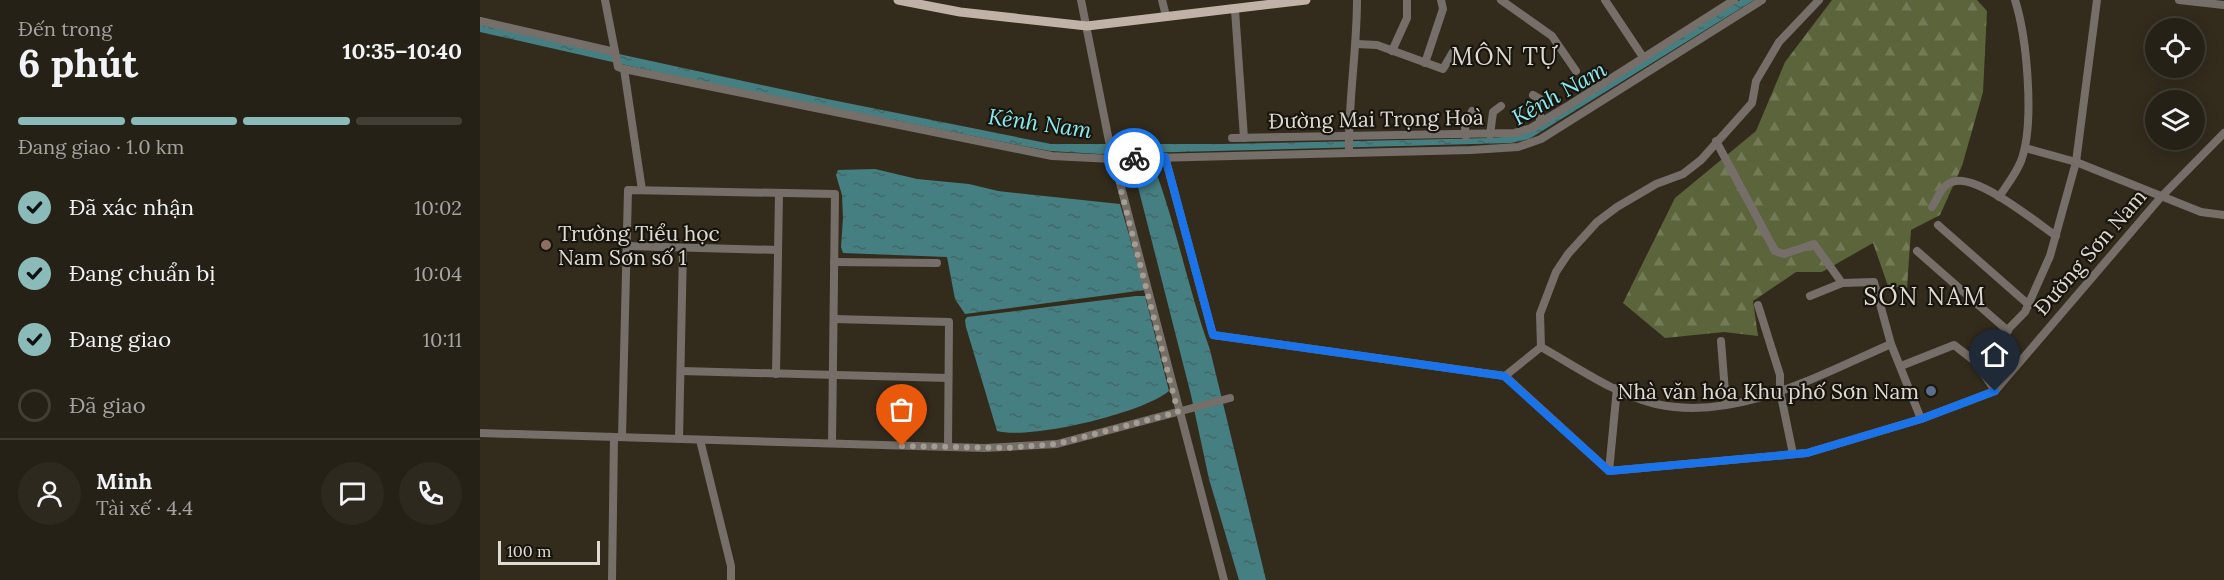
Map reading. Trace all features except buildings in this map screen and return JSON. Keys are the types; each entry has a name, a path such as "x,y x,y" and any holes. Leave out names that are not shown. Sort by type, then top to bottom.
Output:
{"main road":[{"path":"903,0 960,12 1087,26 1306,0"}],"street":[{"path":"605,0 615,52 621,68 642,190"},
{"path":"1081,0 1113,159 1224,580"},
{"path":"1162,0 1166,16"},
{"path":"1349,153 1352,64 1357,44 1357,0"},
{"path":"1392,51 1407,18 1407,0"},
{"path":"1425,63 1443,9 1442,0"},
{"path":"1501,0 1552,36 1576,71"},
{"path":"1605,0 1643,57"},
{"name":"Đường Mai Trọng Hoà","path":"1232,138 1466,136 1514,133 1540,122 1734,0"},
{"path":"621,68 1039,154 1113,159 1498,149 1530,144 1762,0"},
{"path":"1541,347 1540,314 1542,306 1556,272 1568,254 1597,222 1617,207 1656,184 1683,174 1701,160 1752,103 1756,81 1779,42 1819,0"},
{"path":"1999,197 2020,163 2025,148 2027,98 2025,45 2015,0"},
{"path":"1976,362 2008,331 2029,305 2041,280 2056,236 2076,162 2097,0"},
{"path":"2179,0 2224,5"},
{"path":"1236,10 1244,138"},
{"path":"480,21 615,52"},
{"path":"1357,44 1377,45 1443,69 1454,50"},
{"path":"1533,94 1540,99 1540,122"},
{"path":"1490,135 1493,112 1501,106"},
{"path":"1466,136 1465,127 1472,111"},
{"name":"Đường Sơn Nam","path":"1609,471 1807,453 1921,419 1995,391 2161,197 2224,134"},
{"path":"1716,141 1775,251 1784,254 1814,244 1842,283"},
{"path":"2025,148 2076,162 2208,214 2224,215"},
{"path":"1165,157 1213,335 1504,376 1609,471"},
{"path":"1932,207 1945,186 1957,180 1975,183 2056,236"},
{"path":"612,580 628,190 835,194 832,443"},
{"path":"776,374 779,193"},
{"path":"1938,225 2029,305"},
{"path":"627,246 778,250"},
{"path":"680,440 683,248"},
{"path":"1917,251 2008,331"},
{"path":"834,262 937,262"},
{"path":"1810,296 1842,283 1874,282 1891,344 1921,419"},
{"path":"1758,305 1780,375 1780,391 1792,454"},
{"path":"834,319 949,322 948,447"},
{"path":"1721,341 1726,404"},
{"path":"1541,347 1617,388 1653,403 1674,407 1726,404 1780,391 1891,344"},
{"path":"1901,366 1954,345 1976,362 1995,391"},
{"path":"1504,376 1541,347"},
{"path":"681,371 948,378"},
{"path":"1609,471 1617,388"},
{"path":"480,433 1006,448 1057,444 1230,398"},
{"path":"700,440 731,566 731,580"}],"green space":[{"path":"1832,0 1977,0 1987,11 1983,92 1962,166 1940,215 1911,230 1907,288 1888,286 1873,243 1822,272 1796,272 1753,301 1758,336 1724,332 1665,338 1623,303 1675,198 1756,131 1785,62"}],"water":[{"name":"Kênh Nam","path":"1740,0 1754,0 1529,139 1511,143 1100,154 1050,151 1008,143 687,79 480,32 480,24 827,99 1051,144 1222,144 1492,138 1513,136"},
{"path":"1146,161 1153,164 1161,187 1210,350 1266,580 1239,580 1209,479 1191,395 1137,183 1139,165"},
{"path":"875,169 917,179 969,184 998,191 1120,204 1145,290 965,314 955,299 947,257 843,253 841,247 842,195 836,175 838,170"},
{"path":"1145,296 1169,391 1136,408 1086,423 1034,432 997,431 966,327 967,317"}],"way so far":[{"path":"902,446 1037,447 1080,439 1178,412 1113,159 1134,158"}],"place":[{"name":"Trường Tiểu học Nam Sơn số 1","path":"546,245"},
{"name":"Nhà văn hóa Khu phố Sơn Nam","path":"1931,391"}],"district":[{"name":"MÔN TỰ","path":"1505,56"},
{"name":"SƠN NAM","path":"1925,296"}],"route":[{"path":"1134,158 1165,157 1213,335 1504,376 1609,471 1807,453 1921,419 1995,391"}]}
